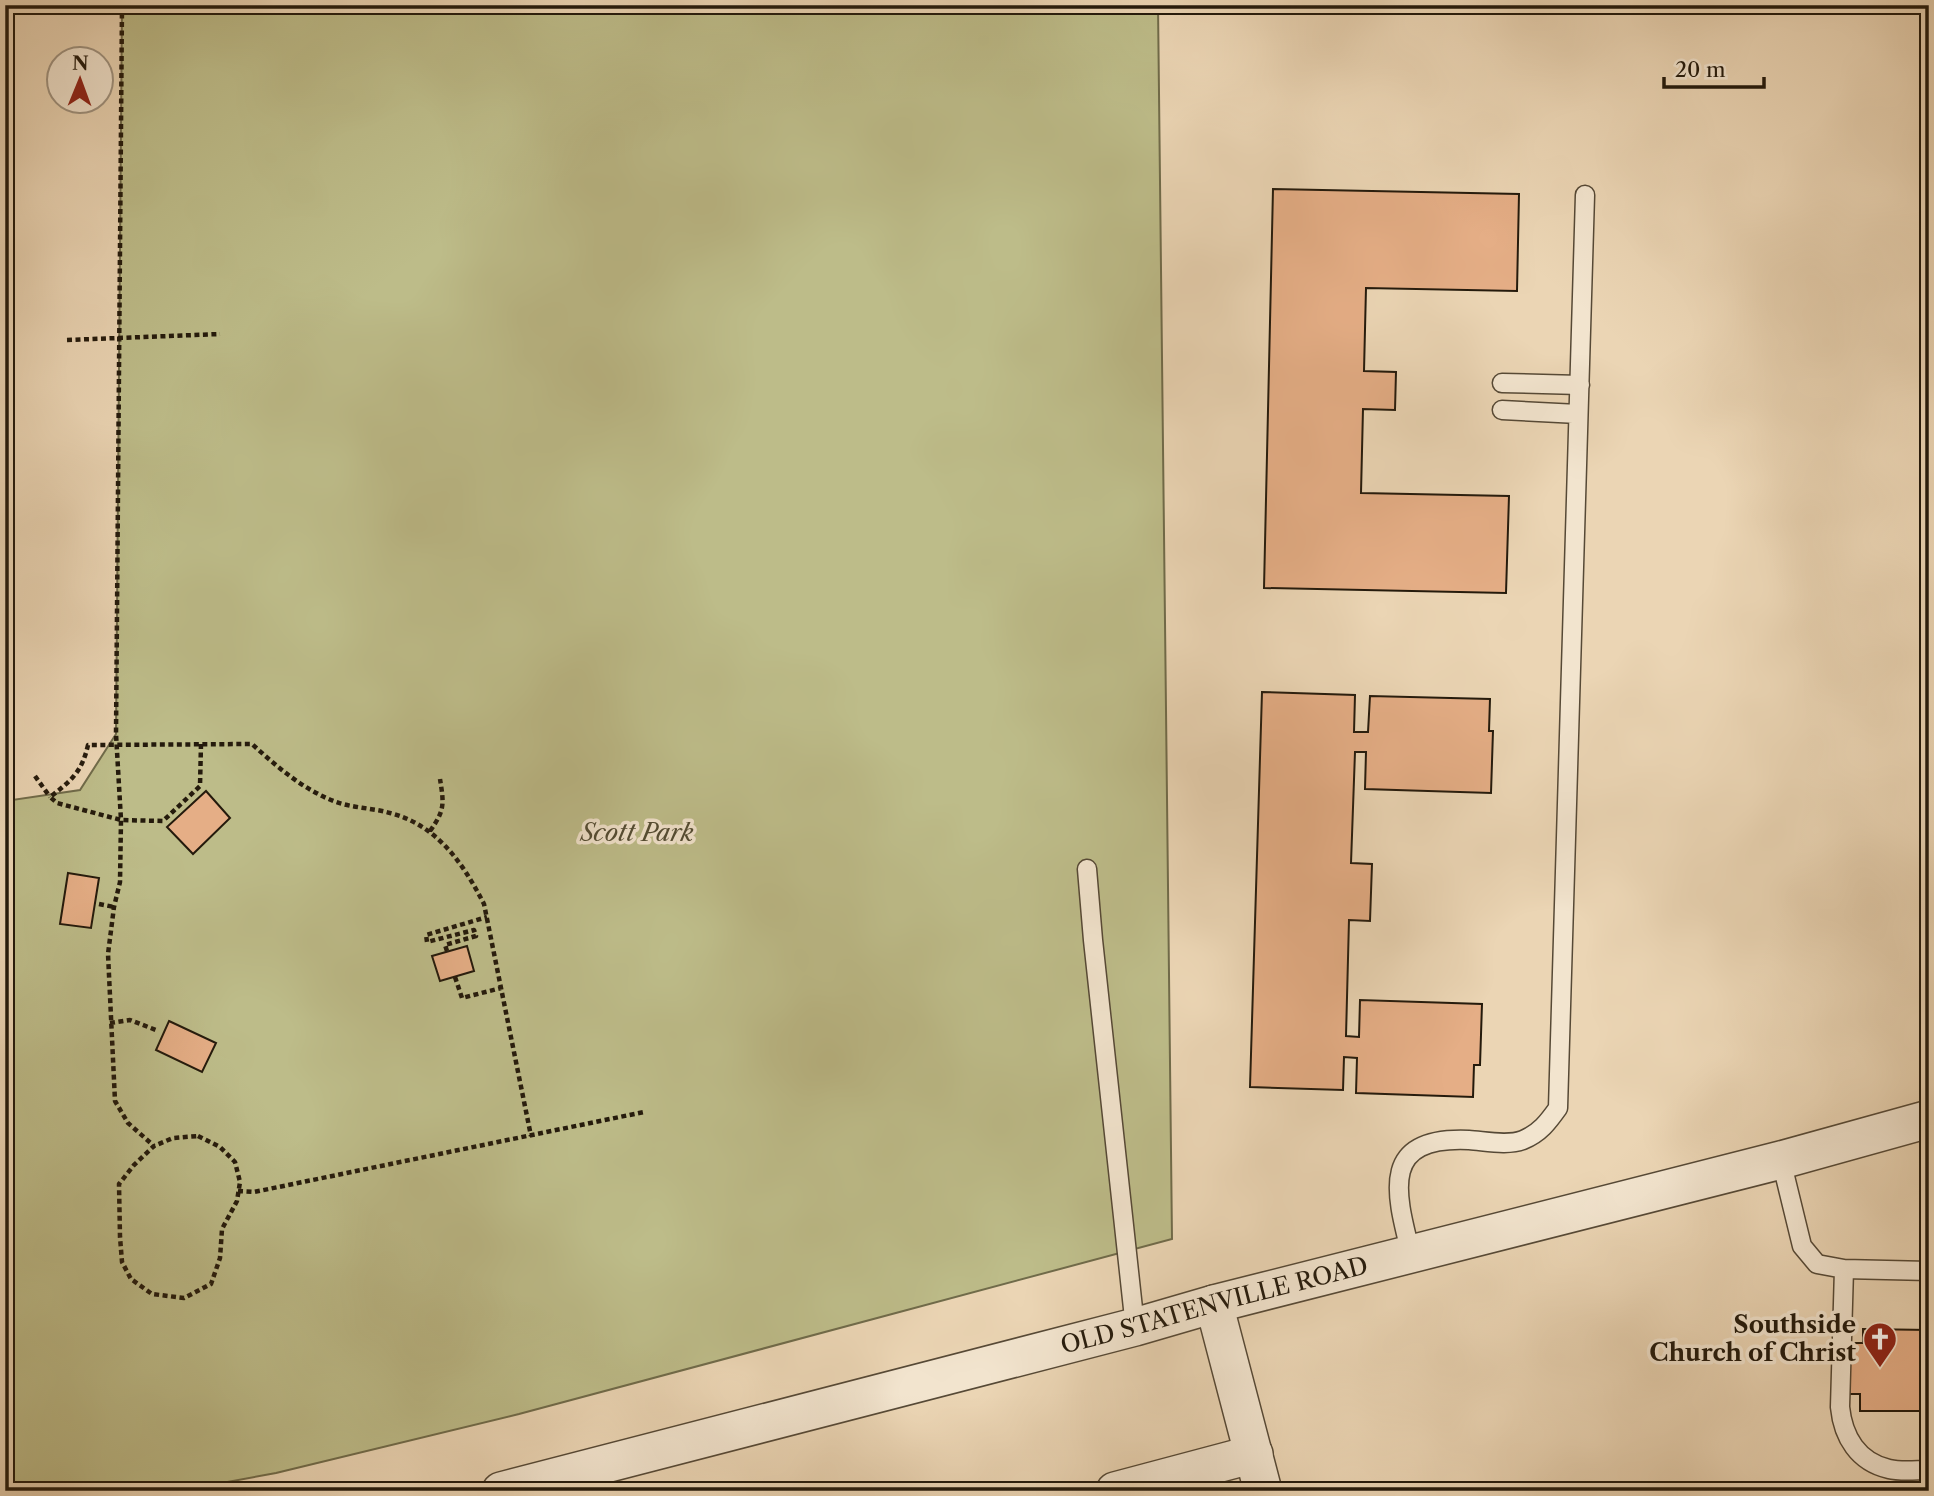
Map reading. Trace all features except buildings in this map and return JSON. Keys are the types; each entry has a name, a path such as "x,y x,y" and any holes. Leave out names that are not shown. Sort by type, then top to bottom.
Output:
{"street":[{"name":"OLD STATENVILLE ROAD","path":"500,1491 1135,1327 1214,1304 1781,1160 1929,1119"},
{"path":"1214,1304 1263,1491"},
{"path":"1115,1491 1254,1454"}],"lane":[{"path":"1411,1254 1399,1209 1398,1186 1404,1160 1424,1144 1445,1139 1521,1141 1544,1128 1558,1108 1585,195"},
{"path":"1503,383 1580,385"},
{"path":"1502,410 1578,414"},
{"path":"1087,869 1135,1327"},
{"path":"1781,1160 1802,1246 1817,1264 1844,1269 1929,1271"},
{"path":"1844,1269 1840,1407 1842,1422 1850,1442 1864,1459 1890,1470 1929,1471"}],"path":[{"path":"122,5 117,744 121,820 120,882 108,954 115,1101 128,1123 154,1146"},
{"path":"67,340 220,334"},
{"path":"35,776 57,803 121,820 163,821 200,786 201,744"},
{"path":"50,797 74,778 85,759 89,745 252,744 286,775 337,802 392,813 430,831 447,846 468,873 484,904 531,1136"},
{"path":"430,831 442,814 444,802 440,779"},
{"path":"99,904 114,907"},
{"path":"447,951 444,945 476,936 474,930 427,942 426,934 487,917"},
{"path":"454,976 462,998 501,988"},
{"path":"110,1023 130,1020 156,1030"},
{"path":"238,1191 254,1192 644,1112"},
{"path":"198,1136 220,1147 235,1163 240,1182 237,1201 222,1229 220,1258 211,1284 184,1298 152,1294 131,1279 122,1262 118,1214 119,1184 154,1146 173,1138 198,1136"}],"green space":[{"name":"Scott Park","path":"122,5 1158,5 1172,1239 519,1414 276,1473 178,1491 5,1491 5,801 80,790 116,734"}],"place":[{"name":"Southside Church of Christ","path":"1880,1369"}]}
